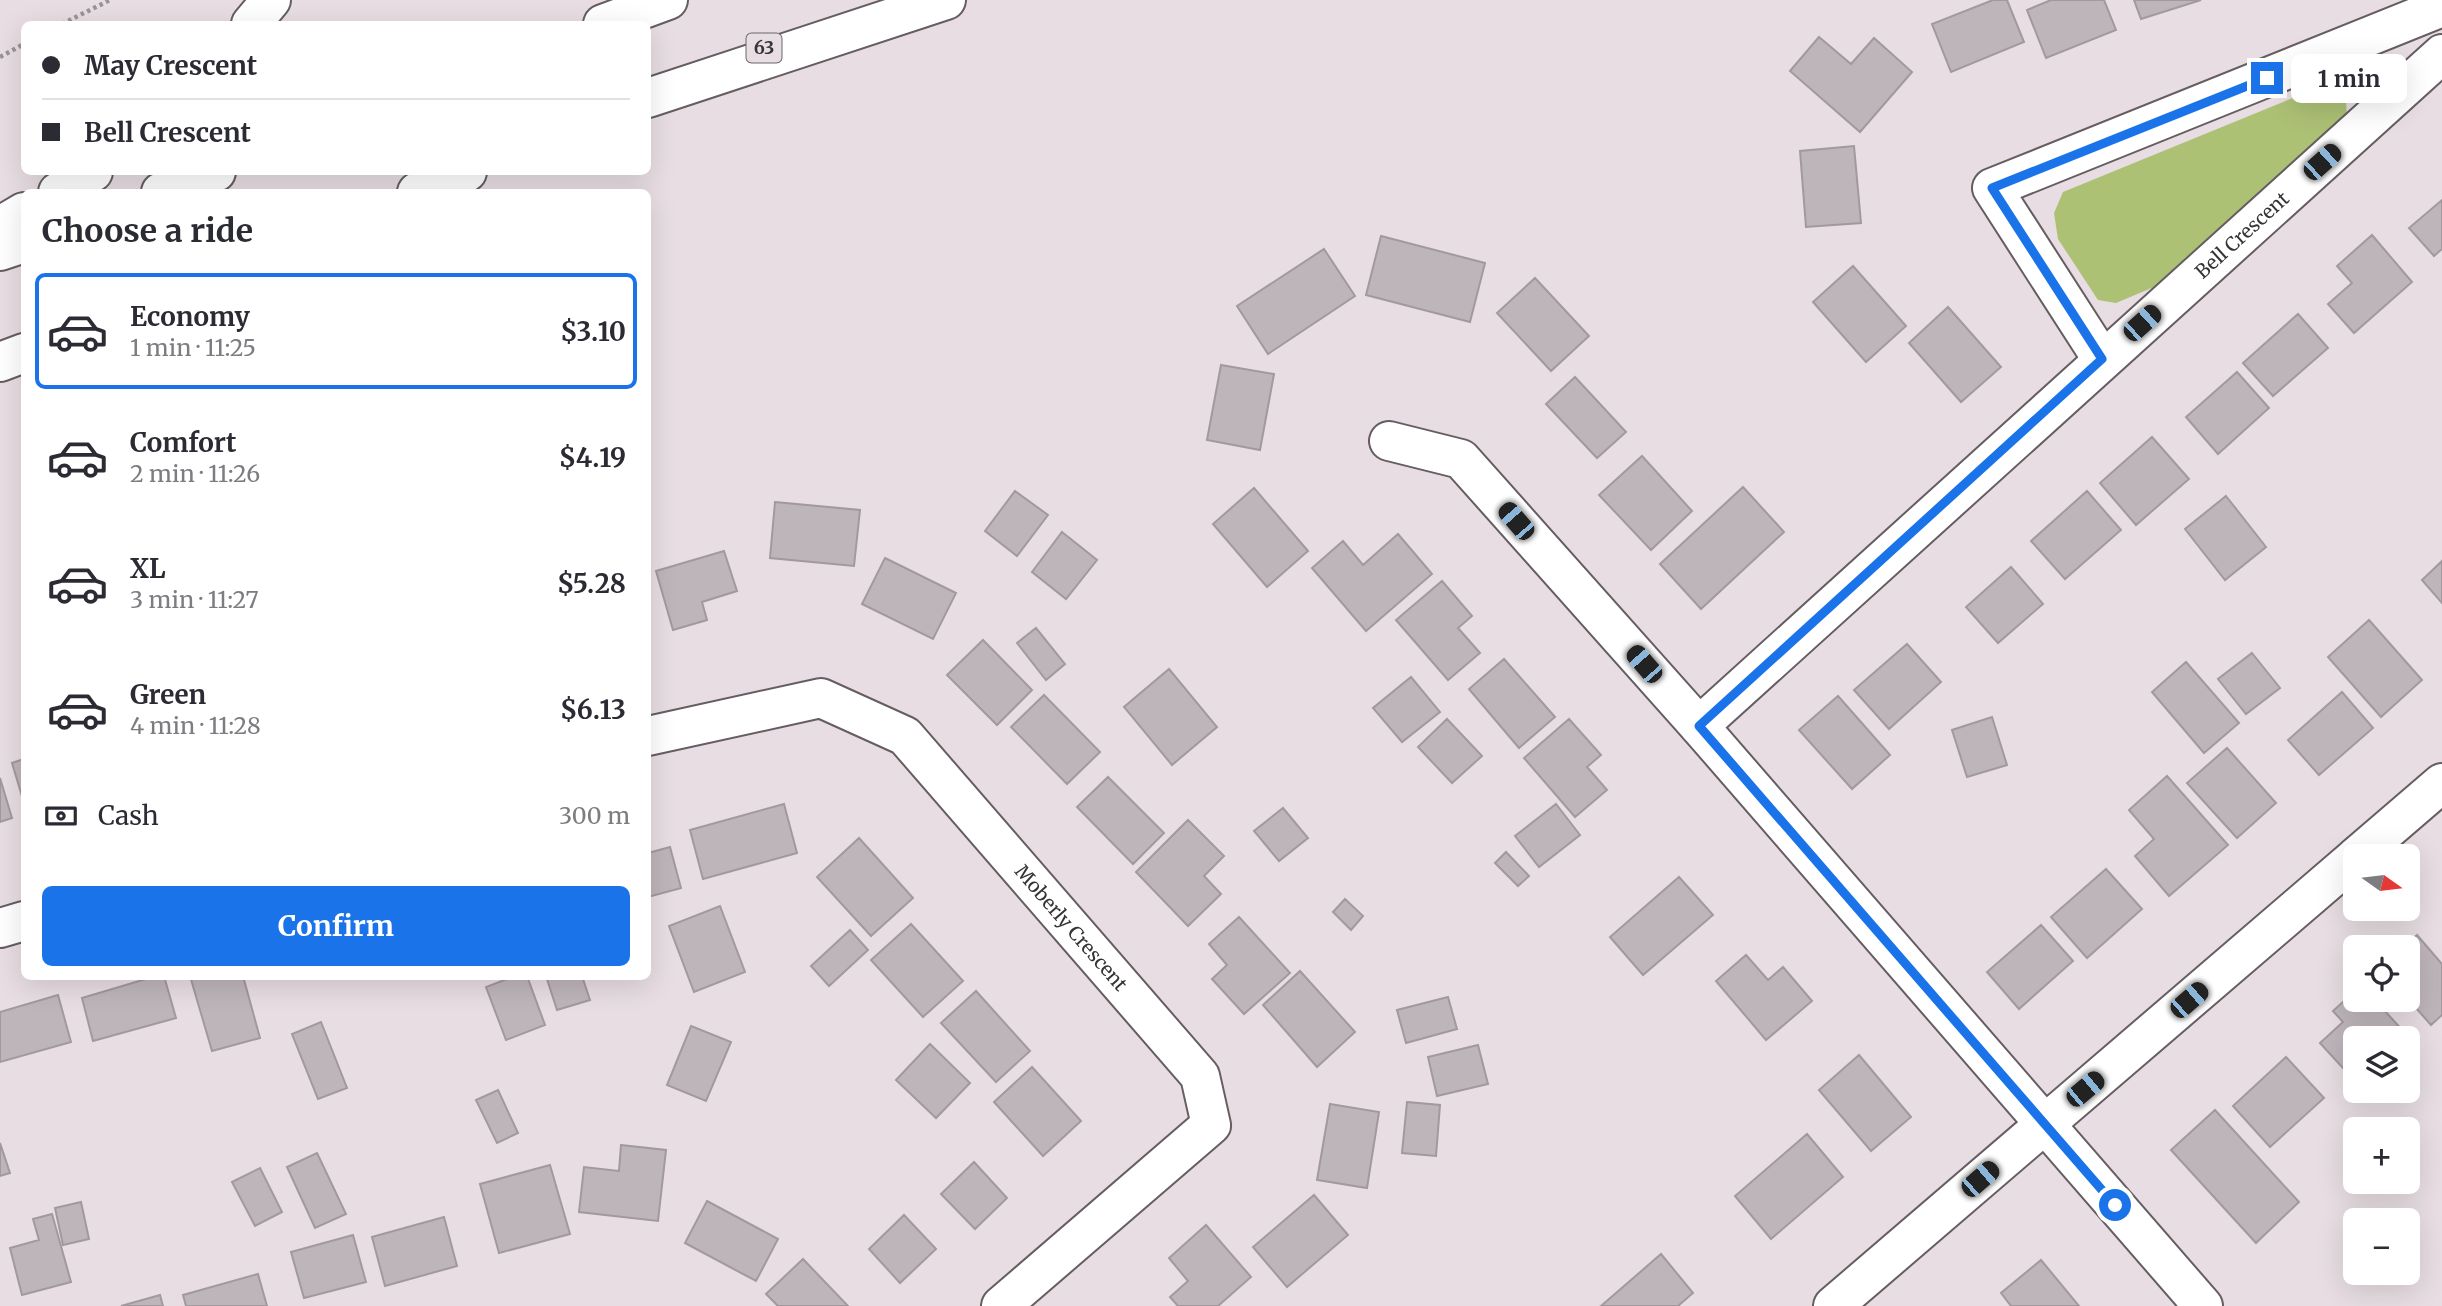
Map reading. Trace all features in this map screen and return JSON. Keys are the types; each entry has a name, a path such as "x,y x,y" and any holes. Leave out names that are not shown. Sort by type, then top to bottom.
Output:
{"main road":[{"path":"254,21 271,0"},
{"path":"582,21 627,0"},
{"path":"611,21 668,0"},
{"name":"63","path":"651,96 880,0"},
{"path":"651,96 946,0"},
{"path":"2102,359 1992,188 2442,7"},
{"name":"Bell Crescent","path":"1699,726 2442,54"},
{"path":"63,189 88,175"},
{"path":"168,189 208,175"},
{"path":"424,189 460,175"},
{"path":"0,226 21,214"},
{"path":"0,251 21,244"},
{"path":"0,362 21,354"},
{"path":"1389,441 1461,459 1699,726 2203,1306"},
{"name":"Moberly Crescent","path":"651,735 821,698 905,736 1200,1076 1211,1125 1001,1306"},
{"path":"2370,844 2442,783"},
{"path":"1833,1306 2343,867"},
{"path":"0,928 21,921"}],"path":[{"path":"68,21 110,0"},
{"path":"0,57 21,46"}],"green space":[{"path":"2331,88 2346,101 2347,117 2154,287 2116,303 2098,300 2058,239 2054,213 2063,192 2315,89"}],"building":[{"path":"1993,0 2007,0 2024,42 1951,72 1932,24"},
{"path":"2051,0 2104,0 2116,30 2046,58 2027,10"},
{"path":"2134,0 2201,0 2141,19"},
{"path":"1819,37 1851,64 1874,38 1912,72 1860,132 1790,71"},
{"path":"1854,146 1861,223 1806,227 1800,151"},
{"path":"2442,200 2442,249 2434,256 2409,228"},
{"path":"2372,235 2412,282 2354,333 2328,304 2352,283 2337,266"},
{"path":"1381,236 1485,263 1470,322 1366,295"},
{"path":"1324,249 1355,296 1268,354 1237,306"},
{"path":"1853,266 1906,326 1866,362 1813,302"},
{"path":"1535,278 1589,336 1551,371 1497,313"},
{"path":"1948,307 2001,367 1961,402 1909,343"},
{"path":"2298,314 2328,348 2273,396 2243,363"},
{"path":"1221,365 1274,374 1260,450 1207,440"},
{"path":"2237,372 2269,408 2218,454 2186,417"},
{"path":"1575,377 1626,432 1597,458 1546,404"},
{"path":"2152,437 2189,479 2136,525 2100,483"},
{"path":"1642,456 1692,511 1651,550 1599,495"},
{"path":"1743,487 1784,532 1701,609 1660,564"},
{"path":"1254,488 1308,551 1267,587 1213,524"},
{"path":"1015,491 1048,515 1017,556 985,531"},
{"path":"2087,491 2121,530 2065,579 2031,541"},
{"path":"2226,496 2266,547 2225,580 2185,529"},
{"path":"775,502 860,510 854,566 770,558"},
{"path":"1062,532 1097,560 1066,599 1032,572"},
{"path":"1398,534 1432,574 1366,631 1312,568 1343,541 1363,565"},
{"path":"724,551 737,591 702,602 707,620 673,630 656,571"},
{"path":"885,558 956,593 933,639 862,604"},
{"path":"2442,561 2442,603 2422,580"},
{"path":"2011,567 2043,604 1998,643 1966,607"},
{"path":"1442,581 1472,616 1458,628 1480,653 1448,680 1396,620"},
{"path":"2369,620 2422,680 2381,717 2328,657"},
{"path":"1036,628 1065,664 1046,680 1017,643"},
{"path":"983,640 1032,690 997,725 947,675"},
{"path":"1907,644 1941,682 1889,729 1854,690"},
{"path":"2252,653 2280,688 2246,714 2218,679"},
{"path":"1504,659 1555,717 1519,748 1469,689"},
{"path":"2186,662 2239,723 2204,753 2152,692"},
{"path":"1169,669 1217,727 1172,765 1124,707"},
{"path":"1411,677 1440,712 1402,742 1373,708"},
{"path":"2342,692 2373,728 2319,775 2288,740"},
{"path":"1044,695 1100,752 1067,784 1011,727"},
{"path":"1838,696 1890,755 1852,789 1799,730"},
{"path":"1992,717 2007,765 1967,777 1952,730"},
{"path":"1447,719 1482,756 1452,783 1418,747"},
{"path":"1569,719 1601,755 1587,767 1607,790 1575,817 1524,758"},
{"path":"2227,748 2276,803 2237,838 2187,783"},
{"path":"21,760 21,793 12,763"},
{"path":"2167,776 2228,845 2169,896 2135,856 2154,839 2129,810"},
{"path":"1108,777 1164,833 1133,864 1077,807"},
{"path":"0,778 12,818 0,822"},
{"path":"784,804 797,853 703,879 690,830"},
{"path":"1556,804 1580,835 1539,867 1515,836"},
{"path":"1283,808 1308,838 1279,861 1254,831"},
{"path":"1188,820 1224,856 1204,876 1221,894 1188,926 1136,872"},
{"path":"859,838 913,898 871,936 817,877"},
{"path":"670,847 681,888 651,896 651,852"},
{"path":"1506,852 1529,876 1518,886 1495,863"},
{"path":"2106,869 2142,909 2087,958 2051,917"},
{"path":"1679,877 1713,915 1643,975 1610,937"},
{"path":"1345,899 1363,916 1351,930 1333,912"},
{"path":"720,906 745,972 694,992 669,926"},
{"path":"1239,917 1290,973 1244,1014 1212,979 1227,965 1209,944"},
{"path":"911,924 963,981 923,1017 871,960"},
{"path":"2041,925 2073,961 2019,1009 1987,972"},
{"path":"850,930 868,950 829,986 811,966"},
{"path":"2420,938 2442,964 2442,1015 2431,1025 2420,1012"},
{"path":"1746,955 1768,980 1783,967 1812,1001 1766,1040 1716,981"},
{"path":"1300,971 1355,1032 1317,1067 1263,1005"},
{"path":"143,980 165,980 176,1018 93,1041 82,998"},
{"path":"191,980 244,980 260,1038 212,1051"},
{"path":"504,980 528,980 545,1025 506,1040 486,987"},
{"path":"547,980 583,980 590,1000 557,1010"},
{"path":"976,991 1030,1051 996,1082 941,1023"},
{"path":"58,995 71,1042 0,1062 0,1012"},
{"path":"1448,997 1457,1029 1406,1043 1397,1010"},
{"path":"2343,1002 2343,1012 2386,1012 2399,1026 2343,1026 2343,1068 2320,1043 2343,1022 2333,1011"},
{"path":"321,1022 347,1088 318,1099 292,1034"},
{"path":"691,1026 731,1042 706,1101 667,1085"},
{"path":"930,1044 970,1083 936,1118 896,1080"},
{"path":"1478,1045 1488,1084 1437,1096 1428,1057"},
{"path":"1859,1055 1911,1117 1871,1151 1819,1090"},
{"path":"2286,1057 2324,1098 2270,1147 2233,1106"},
{"path":"1032,1067 1081,1121 1043,1156 994,1102"},
{"path":"498,1090 518,1133 497,1143 476,1100"},
{"path":"1407,1102 1440,1105 1436,1156 1402,1153"},
{"path":"1330,1104 1379,1112 1367,1188 1317,1180"},
{"path":"2215,1110 2299,1202 2256,1243 2171,1150"},
{"path":"1807,1134 1843,1177 1771,1239 1735,1196"},
{"path":"0,1143 10,1173 0,1176"},
{"path":"621,1145 666,1150 658,1221 579,1212 584,1167 619,1171"},
{"path":"317,1153 346,1214 315,1228 287,1167"},
{"path":"974,1162 1007,1198 975,1229 941,1194"},
{"path":"550,1165 570,1234 499,1253 480,1184"},
{"path":"260,1168 282,1212 255,1226 232,1182"},
{"path":"1314,1195 1348,1235 1287,1287 1253,1247"},
{"path":"707,1201 778,1239 756,1281 685,1243"},
{"path":"81,1202 89,1239 63,1245 55,1208"},
{"path":"52,1214 71,1282 22,1295 10,1248 39,1240 33,1219"},
{"path":"904,1215 936,1249 900,1283 869,1249"},
{"path":"444,1217 457,1266 385,1286 372,1237"},
{"path":"1206,1225 1251,1277 1218,1306 1178,1306 1170,1297 1188,1281 1169,1258"},
{"path":"353,1235 366,1282 304,1298 291,1252"},
{"path":"1661,1254 1693,1293 1678,1306 1601,1306"},
{"path":"803,1259 848,1306 778,1306 766,1294"},
{"path":"2041,1260 2079,1306 2011,1306 2001,1293"},
{"path":"258,1274 267,1306 186,1306 183,1295"},
{"path":"160,1295 163,1306 121,1306"}],"route":[{"path":"2115,1205 1699,726 2102,359 1992,188 2267,78"}]}
